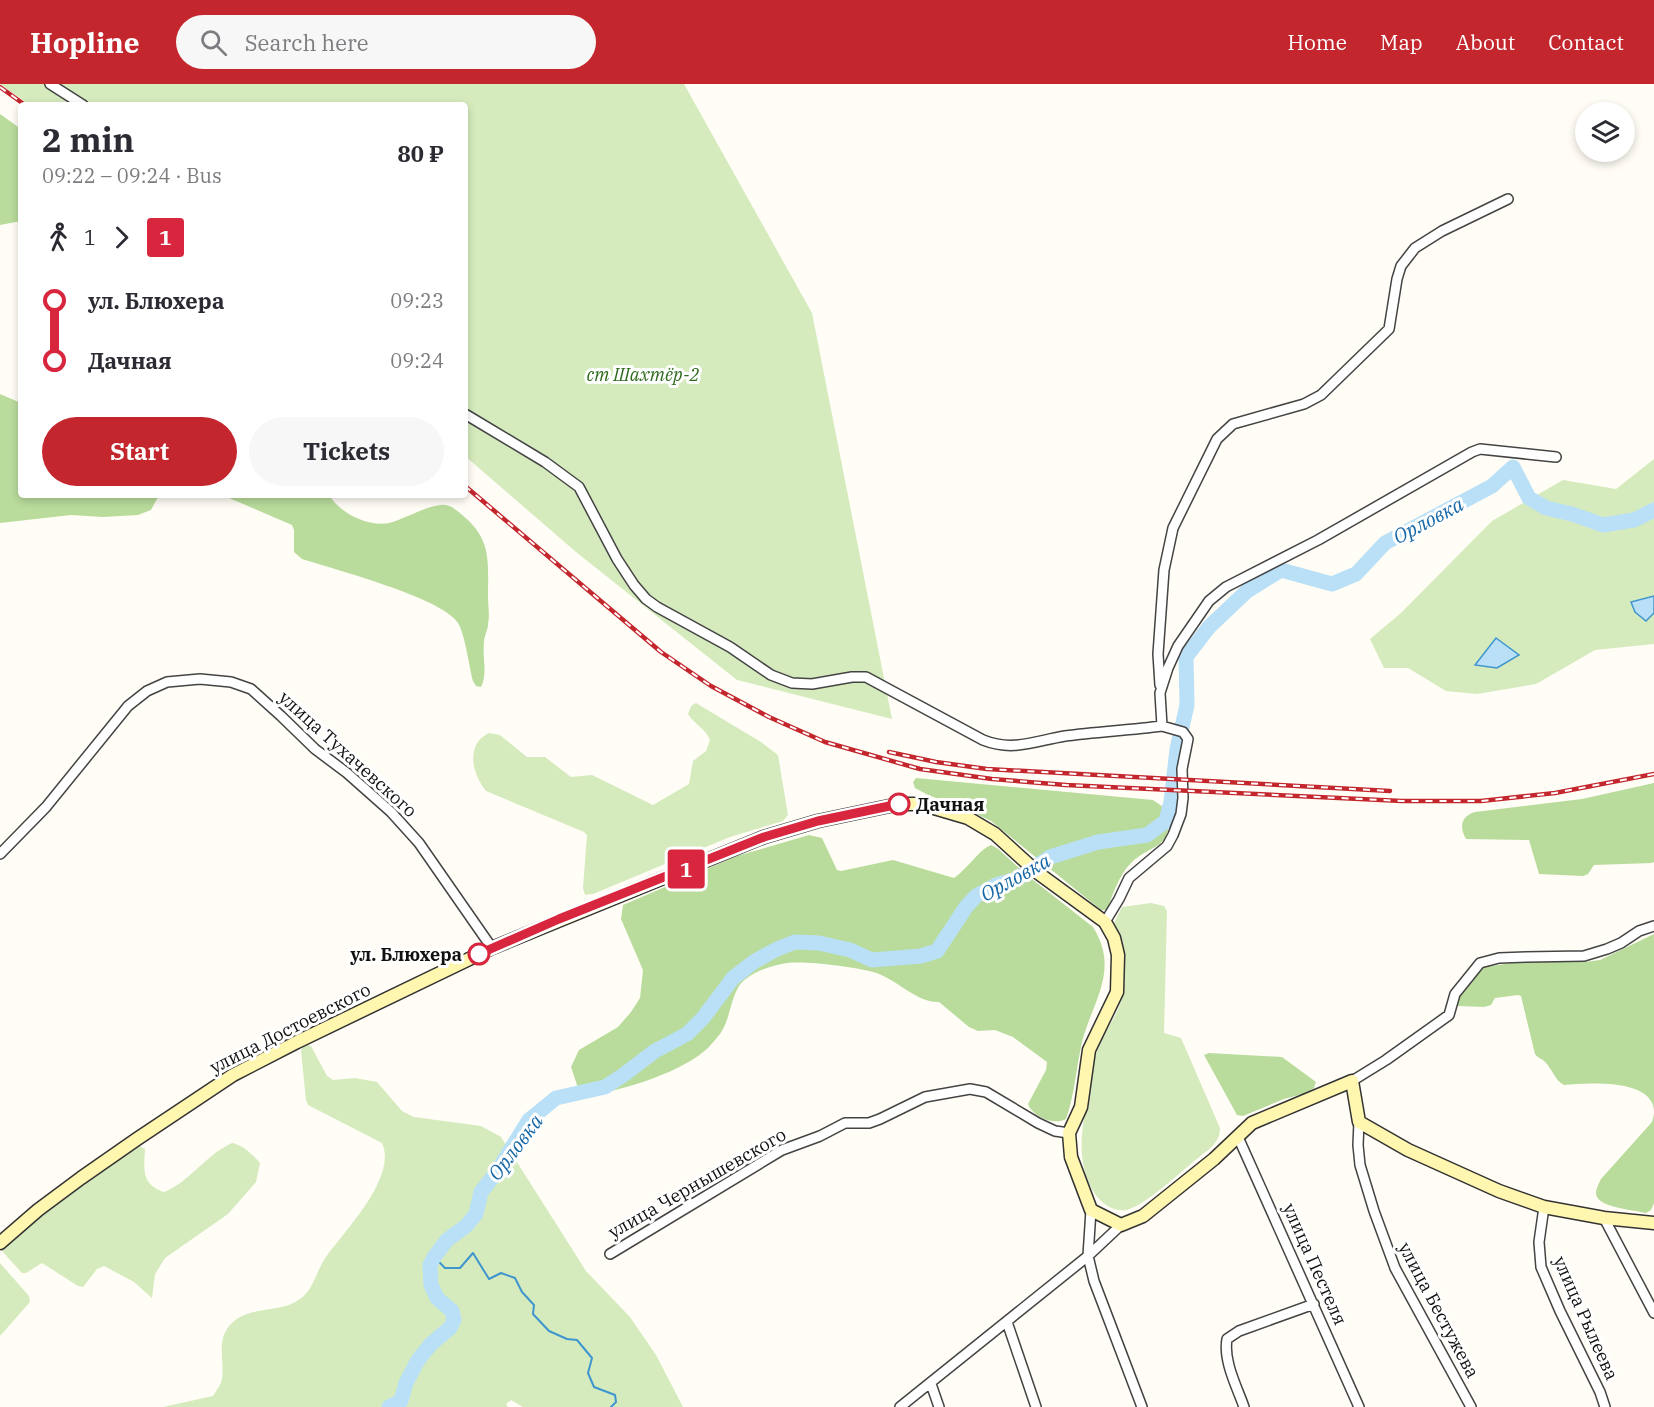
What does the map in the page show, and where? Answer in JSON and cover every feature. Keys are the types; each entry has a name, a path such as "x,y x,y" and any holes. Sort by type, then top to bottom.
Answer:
{"main road":[{"name":"улица Достоевского","path":"0,1243 81,1178 233,1075 492,948 764,837 818,821 899,804 914,804 968,818 995,834 1038,873 1105,922"},
{"path":"1105,922 1114,938 1118,955 1117,992 1089,1050 1081,1107 1069,1133 1071,1157 1091,1210 1121,1225 1143,1216 1214,1159 1252,1123 1353,1081 1359,1122 1408,1150 1499,1191 1544,1207 1604,1218 1654,1223"}],"street":[{"path":"50,84 78,102"},
{"path":"1162,726 1160,618 1164,570 1173,528 1217,439 1233,424 1304,404 1321,395 1389,329 1401,266 1415,248 1442,231 1508,199"},
{"path":"468,416 545,462 579,487 617,559 646,599 730,647 771,675 792,683 804,684 866,677 998,746 1013,747 1065,736 1162,726 1180,731 1188,739 1182,769 1183,798 1179,822 1167,846 1129,878 1105,922"},
{"path":"1160,693 1178,646 1209,601 1226,587 1318,540 1472,452 1480,449 1556,457"},
{"name":"улица Тухачевского","path":"0,854 46,807 128,706 147,691 167,682 200,679 231,682 251,689 315,749 347,773 391,812 419,843 492,948"},
{"path":"1353,1081 1449,1015 1455,994 1480,963 1499,958 1584,956 1621,943 1650,927"},
{"name":"улица Чернышевского","path":"610,1254 782,1150 820,1136 844,1123 869,1123 880,1119 926,1097 969,1089 986,1092 1038,1123 1055,1131 1069,1133"},
{"name":"улица Бестужева","path":"1359,1122 1360,1165 1395,1268 1471,1407"},
{"name":"улица Пестеля","path":"1238,1137 1359,1407"},
{"name":"улица Рылеева","path":"1544,1207 1539,1242 1541,1267 1605,1407"},
{"path":"1091,1210 1088,1256 1094,1281 1142,1407"},
{"path":"1604,1218 1654,1313"},
{"path":"900,1407 1088,1256 1121,1225"},
{"path":"1244,1407 1232,1374 1226,1345 1227,1339 1239,1331 1314,1304"},
{"path":"1007,1322 1036,1407"},
{"path":"931,1384 939,1407"}],"green space":[{"name":"ст Шахтёр-2","path":"0,84 684,84 812,313 892,719 737,680 576,552 468,459 468,102 26,102"},
{"path":"0,114 18,127 18,222 0,225"},
{"path":"0,394 18,402 18,498 157,498 151,510 138,515 103,517 71,515 0,523"},
{"path":"1654,459 1654,644 1595,650 1536,684 1477,694 1446,691 1408,668 1384,668 1370,639 1401,613 1492,521 1563,480 1616,489"},
{"path":"229,498 331,498 347,513 363,521 381,524 434,506 447,505 456,510 478,532 488,561 489,617 484,640 484,676 481,687 476,686 473,681 465,642 458,623 448,613 386,585 302,559 294,552 292,525"},
{"path":"696,703 761,742 778,755 788,815 783,821 730,837 593,894 585,895 583,888 587,835 486,791 474,768 476,744 489,733 500,735 527,757 545,757 571,777 592,775 653,805 689,784 693,761 706,751 710,740 688,714 691,706"},
{"path":"916,778 1153,800 1166,809 1168,832 1160,844 1131,863 1123,873 1107,910 1101,910 991,821 915,788 913,782"},
{"path":"1654,783 1654,862 1652,863 1594,865 1588,874 1583,876 1539,874 1529,840 1466,839 1462,830 1464,819 1475,812 1582,799"},
{"path":"809,835 822,838 837,870 893,860 954,878 991,845 1093,927 1101,943 1104,971 1102,985 1082,1042 1066,1119 1056,1121 1044,1119 1030,1108 1028,1104 1046,1070 1047,1062 1013,1037 995,1030 978,1031 969,1027 939,1002 922,999 890,979 873,972 843,966 806,963 774,966 761,970 743,981 736,991 720,1034 709,1047 684,1064 652,1079 602,1093 588,1096 578,1088 571,1067 579,1050 618,1027 640,998 643,970 621,919 623,905 737,856"},
{"path":"1151,903 1164,906 1167,911 1164,1033 1181,1038 1220,1132 1212,1146 1167,1184 1135,1207 1122,1210 1101,1201 1088,1181 1082,1154 1083,1126 1097,1052 1123,994 1124,958 1114,923 1122,907"},
{"path":"1654,934 1654,1110 1650,1100 1642,1092 1630,1088 1616,1085 1564,1085 1561,1083 1546,1063 1535,1054 1521,996 1495,998 1491,1005 1484,1007 1458,1006 1454,1002 1479,968 1518,962 1600,960"},
{"path":"303,1046 311,1046 327,1076 333,1080 355,1078 377,1082 402,1111 414,1117 481,1126 501,1137 586,1271 630,1317 656,1355 683,1407 523,1407 511,1400 506,1404 508,1407 163,1407 213,1396 222,1379 222,1343 227,1329 239,1317 256,1311 283,1307 300,1299 311,1286 324,1260 376,1188 385,1157 382,1143 308,1105 301,1051"},
{"path":"1209,1053 1282,1057 1316,1082 1314,1088 1307,1093 1284,1099 1243,1116 1237,1115 1204,1055"},
{"path":"1654,1114 1654,1203 1651,1210 1646,1213 1619,1208 1600,1201 1596,1195 1601,1179 1652,1122"},
{"path":"232,1143 244,1148 260,1163 256,1182 228,1214 165,1258 155,1274 152,1298 134,1282 104,1266 97,1269 83,1287 42,1263 22,1273 2,1251 5,1244 124,1152 138,1145 145,1149 145,1170 148,1180 151,1185 164,1192 182,1182 214,1154"},
{"path":"0,1263 29,1296 30,1302 0,1336"}],"water":[{"path":"1654,596 1654,613 1646,621 1635,612 1631,602"},
{"path":"1496,638 1519,655 1497,668 1475,665"}],"waterway":[{"name":"Орловка","path":"389,1407 401,1401 406,1383 418,1360 431,1344 450,1328 454,1320 452,1311 437,1298 431,1285 430,1265 447,1240 466,1226 476,1214 481,1192 496,1173 529,1120 556,1098 605,1087 655,1051 687,1034 703,1018 733,978 755,961 777,949 795,942 819,943 850,950 872,960 921,956 937,951 966,907 976,896 996,885 1017,879 1050,857 1098,842 1147,835 1166,821 1171,802 1177,749 1187,705 1186,657 1209,627 1247,591 1281,570 1332,584 1356,574 1385,543 1492,486 1513,467 1529,498 1546,508 1603,525 1634,520 1654,510"},
{"path":"434,1257 445,1268 460,1268 473,1253 489,1279 501,1273 515,1278 522,1292 534,1305 533,1314 549,1331 567,1339 577,1340 592,1358 588,1373 594,1387 615,1395 616,1402 611,1407"}],"railway":[{"path":"0,87 21,102"},
{"path":"468,489 661,652 711,686 769,717 825,742 920,769 992,779 1066,785 1402,801 1481,801 1555,793 1654,774"},
{"path":"889,752 936,762 987,769 1390,791"}],"bus line":[{"name":"1","path":"479,954 559,919 764,837 818,821 899,804"}],"place":[{"name":"Дачная","path":"899,804"},
{"name":"ул. Блюхера","path":"479,954"}]}
